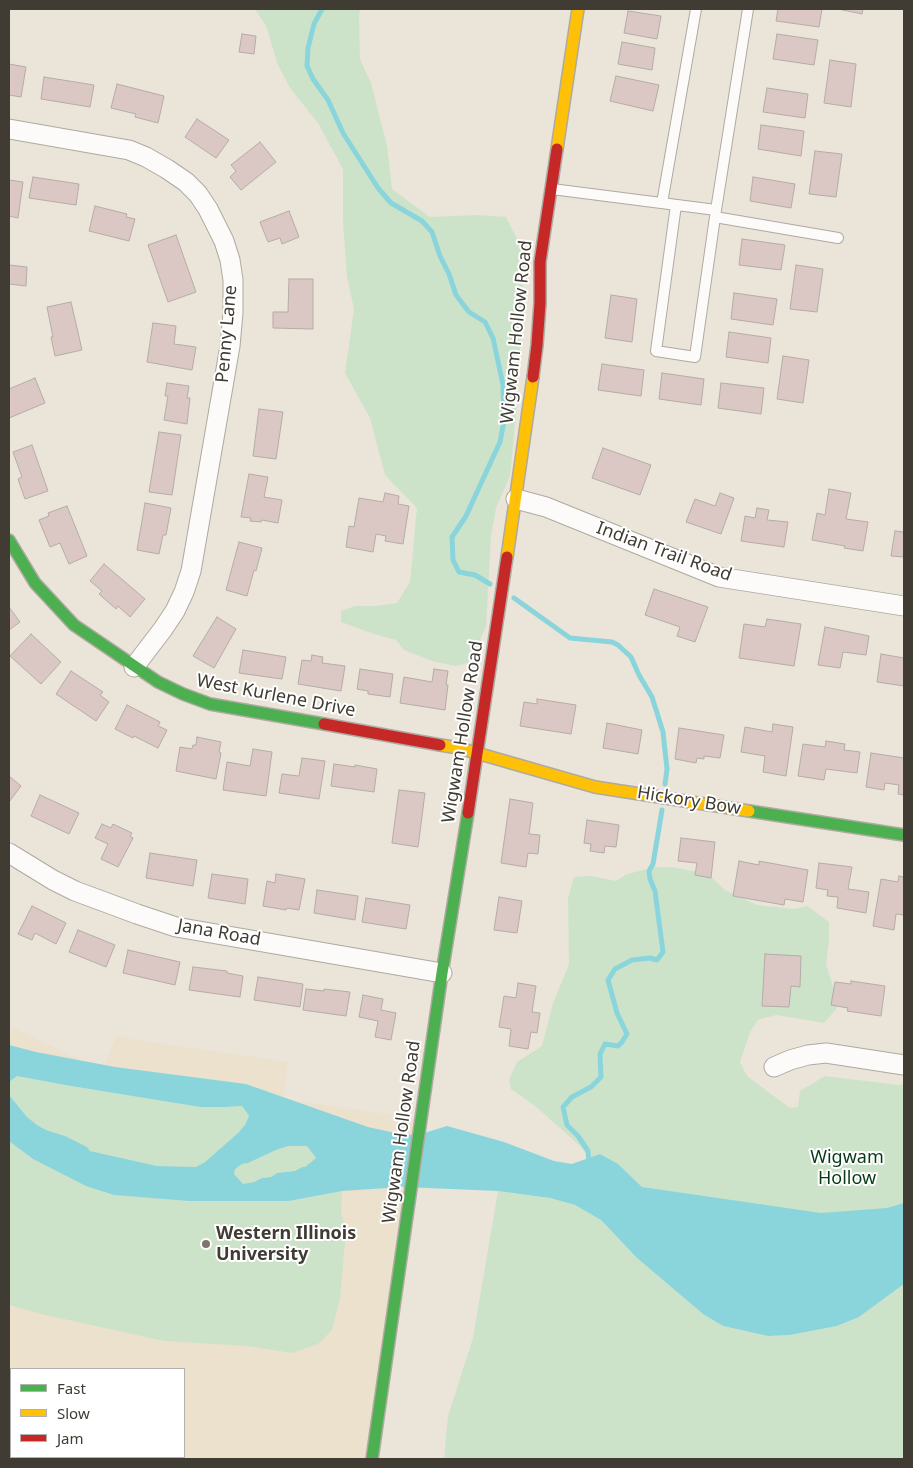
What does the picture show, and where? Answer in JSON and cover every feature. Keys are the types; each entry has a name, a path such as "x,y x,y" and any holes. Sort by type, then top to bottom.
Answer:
{"street":[{"name":"Wigwam Hollow Road","path":"372,1459 442,973 516,499 537,345 540,304 540,262 578,9"},
{"name":"Penny Lane","path":"9,129 129,150 167,169 186,182 198,194 224,241 230,260 233,280 230,346 191,571 175,611 134,667"},
{"name":"Indian Trail Road","path":"516,499 546,507 719,577 904,606"},
{"name":"West Kurlene Drive","path":"9,540 35,583 74,625 134,667 158,682 183,694 210,704 459,748 477,754"},
{"name":"Hickory Bow","path":"477,754 595,786 904,835"},
{"name":"Jana Road","path":"9,853 75,891 136,914 176,926 442,973"},
{"path":"774,1067 799,1057 826,1052 904,1065"}],"lane":[{"path":"662,203 696,9"},
{"path":"676,205 656,351 695,357 715,214 748,9"},
{"path":"552,189 676,205 838,238"}],"path":[{"path":"9,1387 10,1413"}],"shaded area":[{"name":"Western Illinois University","path":"9,1026 102,1070 117,1035 130,1039 288,1062 283,1099 421,1119 372,1459 67,1458 185,1458 185,1368 10,1368 9,1450"}],"green space":[{"path":"255,9 360,9 360,59 371,83 387,146 392,189 430,217 477,215 506,217 524,253 518,394 510,476 496,508 491,536 486,627 469,663 455,666 432,661 404,650 396,640 341,622 341,611 355,606 397,603 410,582 417,508 385,475 370,418 345,373 354,309 347,277 343,221 343,169 318,123 290,88 278,65 266,26"},
{"name":"Wigwam Hollow","path":"656,867 672,867 708,874 725,890 757,905 794,909 807,906 829,922 826,964 837,999 837,1008 824,1023 776,1015 758,1020 750,1032 740,1062 747,1076 790,1108 798,1107 800,1091 825,1076 898,1085 904,1084 904,1218 780,1238 666,1191 642,1187 617,1164 600,1154 590,1158 578,1144 534,1105 511,1089 509,1080 517,1062 542,1046 553,1003 569,964 568,898 574,877 591,876 616,881 627,874"},
{"path":"17,1076 200,1107 242,1106 249,1116 245,1125 238,1133 205,1162 196,1167 157,1166 90,1151 65,1136 37,1125 27,1117 9,1095 9,1082"},
{"path":"9,1141 33,1159 114,1195 188,1201 289,1201 342,1191 341,1212 346,1231 340,1298 332,1330 318,1344 292,1353 246,1346 164,1341 41,1314 9,1305"},
{"path":"288,1146 307,1146 316,1158 305,1167 295,1171 277,1173 271,1177 262,1178 254,1182 243,1184 234,1174 235,1169 242,1164"},
{"path":"498,1191 550,1198 575,1205 601,1220 637,1258 703,1314 723,1326 768,1336 790,1335 837,1326 859,1317 904,1284 904,1459 444,1459 448,1416 473,1338"}],"water":[{"path":"9,1045 115,1067 246,1084 368,1127 400,1134 418,1135 447,1126 504,1142 554,1161 572,1164 600,1154 618,1164 642,1187 821,1213 887,1208 904,1203 904,1284 859,1317 837,1326 790,1335 768,1336 723,1326 703,1314 637,1258 601,1220 575,1205 550,1198 498,1191 403,1187 342,1191 289,1201 188,1201 114,1195 86,1186 33,1159 9,1141 9,1095 27,1117 46,1130 65,1136 87,1147 90,1151 157,1166 196,1167 205,1162 238,1133 245,1125 249,1116 242,1106 200,1107 17,1076 9,1082","holes":["288,1146 307,1146 316,1158 305,1167 295,1171 277,1173 271,1177 243,1184 234,1174 235,1169 242,1164 276,1150"]}],"building":[{"path":"778,9 822,9 819,27 776,21"},
{"path":"838,9 863,9 862,14"},
{"path":"628,11 661,16 657,39 624,33"},
{"path":"242,34 256,36 254,54 239,52"},
{"path":"777,34 818,40 814,65 773,59"},
{"path":"622,42 655,48 652,70 618,64"},
{"path":"830,60 856,64 851,107 824,103"},
{"path":"9,64 26,67 21,97 9,95"},
{"path":"616,76 659,85 653,111 610,101"},
{"path":"44,77 94,85 90,107 41,99"},
{"path":"117,84 164,96 158,123 135,117 136,114 111,108"},
{"path":"767,88 808,94 805,118 763,112"},
{"path":"197,119 229,140 216,158 185,137"},
{"path":"761,125 804,131 801,156 758,149"},
{"path":"260,142 276,162 241,190 230,177 236,171 231,165"},
{"path":"815,151 842,154 836,197 809,194"},
{"path":"33,177 79,184 76,205 29,198"},
{"path":"753,177 795,184 791,208 750,201"},
{"path":"9,180 23,182 18,218 9,216"},
{"path":"95,206 127,214 126,217 135,219 129,241 89,231"},
{"path":"289,211 299,237 282,244 280,238 268,242 260,222"},
{"path":"176,235 196,292 168,302 148,245"},
{"path":"742,239 785,245 781,270 739,265"},
{"path":"9,265 27,267 26,286 9,284"},
{"path":"796,265 823,269 817,312 790,309"},
{"path":"289,279 313,279 313,329 273,328 273,312 288,312"},
{"path":"734,293 777,299 773,325 731,319"},
{"path":"611,295 637,299 632,342 605,338"},
{"path":"71,302 82,350 55,356 47,307"},
{"path":"153,323 176,326 174,344 196,347 192,370 147,362"},
{"path":"729,332 771,338 768,363 726,357"},
{"path":"783,356 809,360 803,403 777,399"},
{"path":"602,364 644,370 641,396 598,390"},
{"path":"662,373 704,379 701,405 659,399"},
{"path":"35,378 45,403 9,418 9,389"},
{"path":"167,383 189,386 187,398 190,398 187,424 164,420 168,396 165,396"},
{"path":"721,383 764,388 761,414 718,408"},
{"path":"259,409 283,412 276,459 253,456"},
{"path":"159,432 181,435 172,495 149,492"},
{"path":"32,445 48,491 25,499 18,479 22,477 13,452"},
{"path":"603,448 651,465 640,495 592,478"},
{"path":"249,474 268,477 264,497 282,500 278,523 262,520 261,522 250,521 251,518 241,517"},
{"path":"829,489 851,493 846,519 868,522 863,551 812,540 817,513 825,515"},
{"path":"385,493 399,496 398,504 409,506 403,544 385,541 386,536 376,534 373,552 346,547 349,526 354,527 359,498 383,502"},
{"path":"720,493 734,498 721,534 686,522 695,499 715,506"},
{"path":"145,503 171,508 166,535 163,535 159,554 137,550"},
{"path":"67,506 87,556 69,564 60,543 50,547 39,520 49,516 48,513"},
{"path":"757,508 769,510 767,520 788,522 784,547 741,541 745,516 755,518"},
{"path":"895,531 904,532 904,557 891,556"},
{"path":"239,542 262,548 247,596 226,590"},
{"path":"104,564 145,599 130,617 118,606 116,609 99,594 102,591 90,581"},
{"path":"654,589 708,607 695,642 677,636 680,627 645,615"},
{"path":"9,607 20,622 9,630"},
{"path":"217,617 236,629 214,668 193,656"},
{"path":"767,619 801,624 794,666 739,658 744,624 765,627"},
{"path":"825,627 869,636 866,655 843,652 840,668 818,665"},
{"path":"31,634 61,662 41,684 10,656"},
{"path":"243,650 286,657 282,679 239,673"},
{"path":"881,654 904,658 904,686 877,682"},
{"path":"312,655 323,657 322,663 345,666 341,691 298,684 302,660 311,661"},
{"path":"360,669 393,674 390,697 368,694 368,691 357,689"},
{"path":"434,669 448,671 445,710 400,703 404,677 432,682"},
{"path":"71,671 103,692 100,695 109,702 96,721 56,694"},
{"path":"537,699 576,705 571,734 520,726 524,702 537,704"},
{"path":"127,705 160,722 158,726 167,730 158,748 115,729"},
{"path":"607,723 642,730 638,754 603,748"},
{"path":"773,724 793,727 786,776 763,772 765,756 741,752 745,727 772,732"},
{"path":"679,728 724,735 720,758 704,756 704,759 697,758 696,763 675,759"},
{"path":"197,737 221,742 216,779 176,771 180,747 192,749 193,745 196,745"},
{"path":"826,741 845,744 844,750 860,752 857,773 826,769 824,780 798,776 803,744 825,747"},
{"path":"253,749 272,752 266,796 223,790 227,762 250,766"},
{"path":"871,753 904,758 904,795 898,794 899,785 885,783 884,790 866,787"},
{"path":"302,758 325,761 319,799 279,793 282,774 299,776"},
{"path":"334,764 377,769 374,792 331,786"},
{"path":"9,776 21,786 9,802"},
{"path":"399,790 425,793 418,847 392,843"},
{"path":"40,795 79,813 69,834 31,816"},
{"path":"510,799 533,803 529,834 540,835 538,854 528,853 526,867 501,863"},
{"path":"587,820 619,825 616,847 605,846 604,853 590,851 591,844 584,843"},
{"path":"102,824 111,828 113,824 132,833 130,836 133,838 118,867 101,859 108,844 95,838"},
{"path":"681,838 715,842 711,878 695,875 697,863 678,861"},
{"path":"150,853 197,860 193,886 146,878"},
{"path":"739,861 759,865 759,861 808,870 803,902 785,899 784,905 733,896"},
{"path":"819,863 852,867 848,889 869,892 866,913 837,908 838,897 827,896 828,890 816,888"},
{"path":"212,874 248,879 245,904 208,898"},
{"path":"276,874 305,879 299,910 263,906 267,881 275,883"},
{"path":"899,876 904,877 904,915 896,914 894,930 873,926 881,879 898,882"},
{"path":"317,890 358,896 355,920 314,913"},
{"path":"499,897 522,901 517,933 494,930"},
{"path":"366,898 410,905 406,929 362,922"},
{"path":"32,906 66,923 56,944 35,933 32,940 18,934"},
{"path":"78,930 115,945 106,967 69,952"},
{"path":"128,950 180,962 175,985 123,973"},
{"path":"765,954 801,956 800,987 791,986 789,1007 762,1006"},
{"path":"193,967 227,971 227,973 243,976 240,997 189,990"},
{"path":"258,977 303,984 300,1007 254,1000"},
{"path":"851,981 885,986 881,1016 847,1011 848,1008 831,1005 835,982 851,984"},
{"path":"518,983 536,986 532,1012 540,1013 537,1033 531,1032 528,1049 509,1046 511,1029 499,1027 504,996 516,998"},
{"path":"306,989 350,992 346,1016 303,1010"},
{"path":"363,995 383,999 381,1010 396,1013 391,1040 375,1037 378,1021 359,1017"}],"waterway":[{"path":"322,9 314,24 308,48 307,66 313,79 328,100 343,133 378,188 391,203 422,221 432,232 456,295 469,312 485,322 493,338 503,385 504,421 500,442 466,516 452,537 453,560 459,572 475,575 490,584"},
{"path":"514,598 570,638 612,642 631,657 652,697 663,732 667,769 665,784"},
{"path":"589,1163 588,1151 578,1136 567,1125 563,1107 572,1097 591,1087 601,1077 600,1054 605,1044 618,1046 627,1034 617,1013 608,980 615,969 632,960 650,958 657,960 663,952 655,891 649,871 653,864 662,810"}],"traffic: fast":[{"path":"9,540 35,583 74,625 158,682 210,704 324,724"},
{"path":"749,811 904,835"},
{"path":"372,1459 442,973 468,813"}],"traffic: slow":[{"path":"557,149 578,9"},
{"path":"507,557 533,377"},
{"path":"440,745 459,748 595,787 749,811"}],"traffic: jam":[{"path":"533,377 540,303 540,262 557,149"},
{"path":"468,813 507,557"},
{"path":"324,724 440,745"}],"place":[{"name":"Western Illinois University","path":"206,1244"}]}
